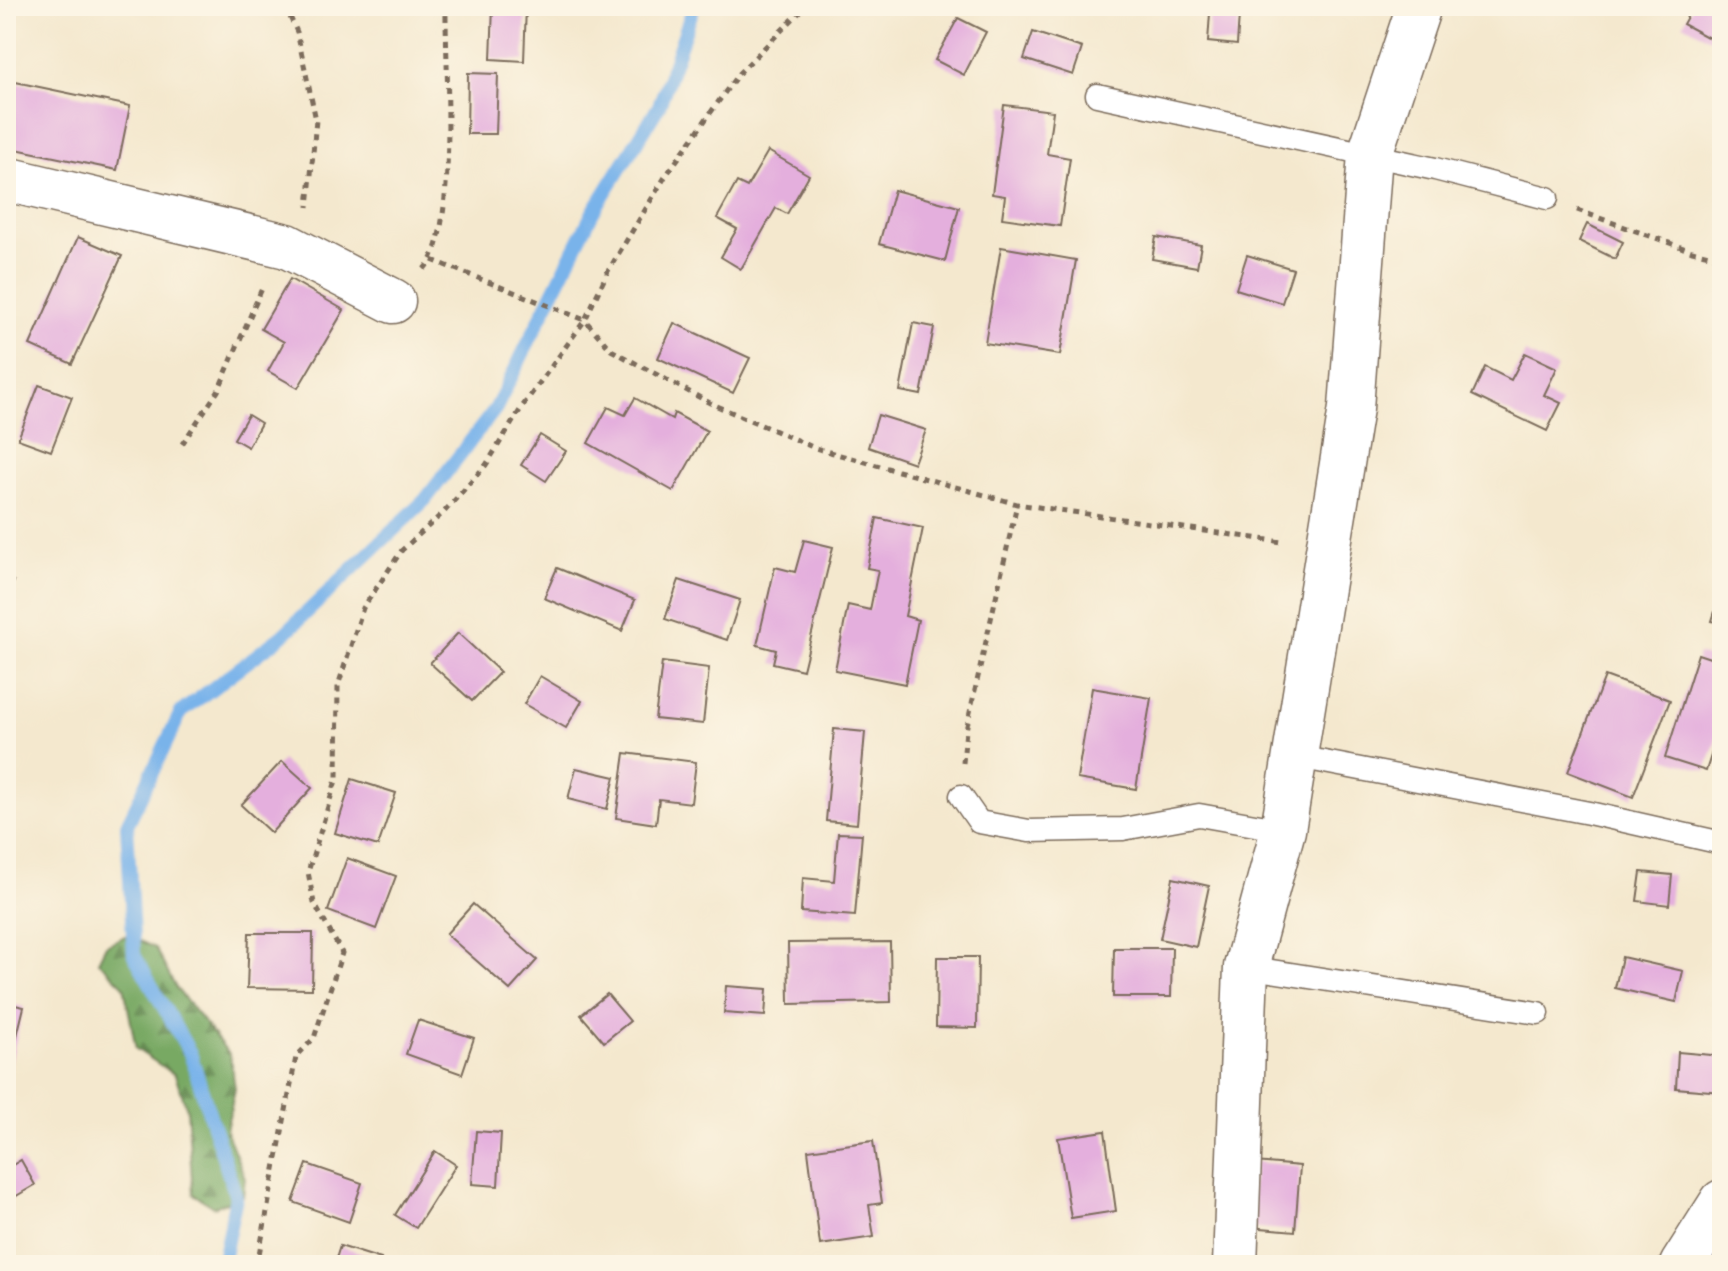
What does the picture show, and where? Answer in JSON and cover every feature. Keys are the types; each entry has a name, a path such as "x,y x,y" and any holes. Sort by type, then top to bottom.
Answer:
{"street":[{"path":"1238,1263 1246,967 1283,830 1351,408 1370,154 1419,6"},
{"path":"6,179 282,245 393,301"},
{"path":"1682,1265 1722,1202"}],"lane":[{"path":"1097,95 1370,154 1547,198"},
{"path":"1293,756 1589,813 1722,843"},
{"path":"961,796 979,822 1029,831 1123,829 1199,815 1283,830"},
{"path":"1246,967 1538,1013"}],"path":[{"path":"182,444 218,391 282,245 310,202 316,120 297,32 285,6"},
{"path":"393,301 432,260 446,207 446,6"},
{"path":"257,1265 296,1057 314,1038 342,953 314,903 308,872 337,777 338,686 363,608 402,550 444,512 486,465 522,407 585,320 649,204 738,74 806,6"},
{"path":"1547,198 1615,225 1722,258"},
{"path":"432,260 585,320 611,350 710,403 802,443 1017,504 1329,549"},
{"path":"961,796 966,730 1017,504"}],"green space":[{"path":"127,935 155,948 176,988 230,1055 235,1089 226,1130 245,1178 243,1196 214,1207 193,1194 187,1109 175,1075 136,1049 124,986 98,961 106,945"}],"building":[{"path":"493,6 526,6 524,61 491,59"},
{"path":"1693,6 1722,6 1722,45 1683,24"},
{"path":"1210,13 1239,15 1237,45 1208,42"},
{"path":"958,18 986,32 964,75 935,60"},
{"path":"1033,32 1082,48 1073,75 1024,59"},
{"path":"468,73 498,74 496,134 467,134"},
{"path":"6,80 130,106 117,170 6,147"},
{"path":"1004,105 1053,111 1047,154 1070,158 1060,226 1002,218 1005,196 992,194"},
{"path":"768,151 809,175 787,214 776,208 741,269 721,257 737,229 717,218 737,182 747,187"},
{"path":"894,190 959,207 945,261 879,244"},
{"path":"1587,224 1623,242 1615,259 1579,241"},
{"path":"78,237 122,256 72,364 30,345"},
{"path":"1156,237 1201,245 1197,267 1152,259"},
{"path":"1001,247 1076,260 1060,355 985,343"},
{"path":"1247,255 1293,269 1282,303 1236,289"},
{"path":"290,279 344,310 298,388 268,371 284,342 261,329"},
{"path":"674,323 750,358 733,393 658,358"},
{"path":"913,323 934,327 921,395 900,391"},
{"path":"1525,353 1557,368 1544,395 1561,403 1547,431 1472,395 1485,367 1511,380"},
{"path":"39,385 72,397 51,451 18,439"},
{"path":"635,398 672,419 674,413 707,431 673,491 588,443 608,407 625,415"},
{"path":"248,415 261,423 248,447 234,439"},
{"path":"878,415 926,430 914,463 868,447"},
{"path":"540,435 566,451 546,481 521,465"},
{"path":"877,518 923,528 905,616 918,620 905,684 835,670 848,605 870,610 878,570 867,568"},
{"path":"804,540 833,547 803,670 773,663 776,650 757,645 775,567 795,572"},
{"path":"557,568 635,600 622,631 544,598"},
{"path":"6,578 14,581 6,603"},
{"path":"679,580 740,600 727,640 665,619"},
{"path":"1722,593 1722,624 1712,621"},
{"path":"458,633 500,672 472,701 430,663"},
{"path":"1698,654 1722,662 1722,721 1706,771 1665,758"},
{"path":"662,662 709,668 703,724 655,719"},
{"path":"540,676 582,701 566,728 524,704"},
{"path":"1605,676 1670,700 1633,797 1568,772"},
{"path":"1092,688 1151,698 1136,789 1077,779"},
{"path":"834,729 865,732 857,824 826,821"},
{"path":"625,753 696,762 691,803 659,799 656,824 616,818"},
{"path":"282,761 312,788 271,833 241,805"},
{"path":"576,768 615,777 607,809 568,799"},
{"path":"352,779 396,793 378,846 335,833"},
{"path":"838,833 862,834 855,916 801,912 803,878 834,881"},
{"path":"347,858 396,876 376,929 328,911"},
{"path":"1641,872 1672,875 1669,905 1637,901"},
{"path":"1173,878 1209,886 1196,947 1160,939"},
{"path":"473,904 537,960 510,990 446,934"},
{"path":"249,933 313,933 312,989 247,988"},
{"path":"890,942 891,1002 789,1004 788,943"},
{"path":"1114,948 1172,948 1171,997 1113,997"},
{"path":"937,957 978,957 977,1028 936,1027"},
{"path":"1622,957 1683,971 1676,1002 1615,988"},
{"path":"726,986 767,989 765,1016 724,1013"},
{"path":"607,994 630,1021 604,1042 581,1015"},
{"path":"6,1003 24,1007 7,1077 6,1077"},
{"path":"418,1020 474,1038 462,1074 406,1054"},
{"path":"1678,1052 1722,1056 1722,1092 1676,1088"},
{"path":"476,1131 501,1133 498,1186 472,1184"},
{"path":"1105,1131 1116,1211 1071,1218 1058,1138"},
{"path":"873,1141 882,1203 869,1205 874,1237 820,1245 808,1150"},
{"path":"435,1151 456,1165 416,1228 395,1215"},
{"path":"21,1160 35,1185 6,1202 6,1169"},
{"path":"1255,1162 1300,1166 1295,1231 1249,1227"},
{"path":"307,1164 362,1183 349,1222 293,1202"},
{"path":"340,1246 381,1259 379,1265 334,1265"}],"waterway":[{"path":"222,1265 236,1197 190,1053 134,955 127,825 181,712 282,636 425,500 496,408 593,212 659,106 694,6"}]}
